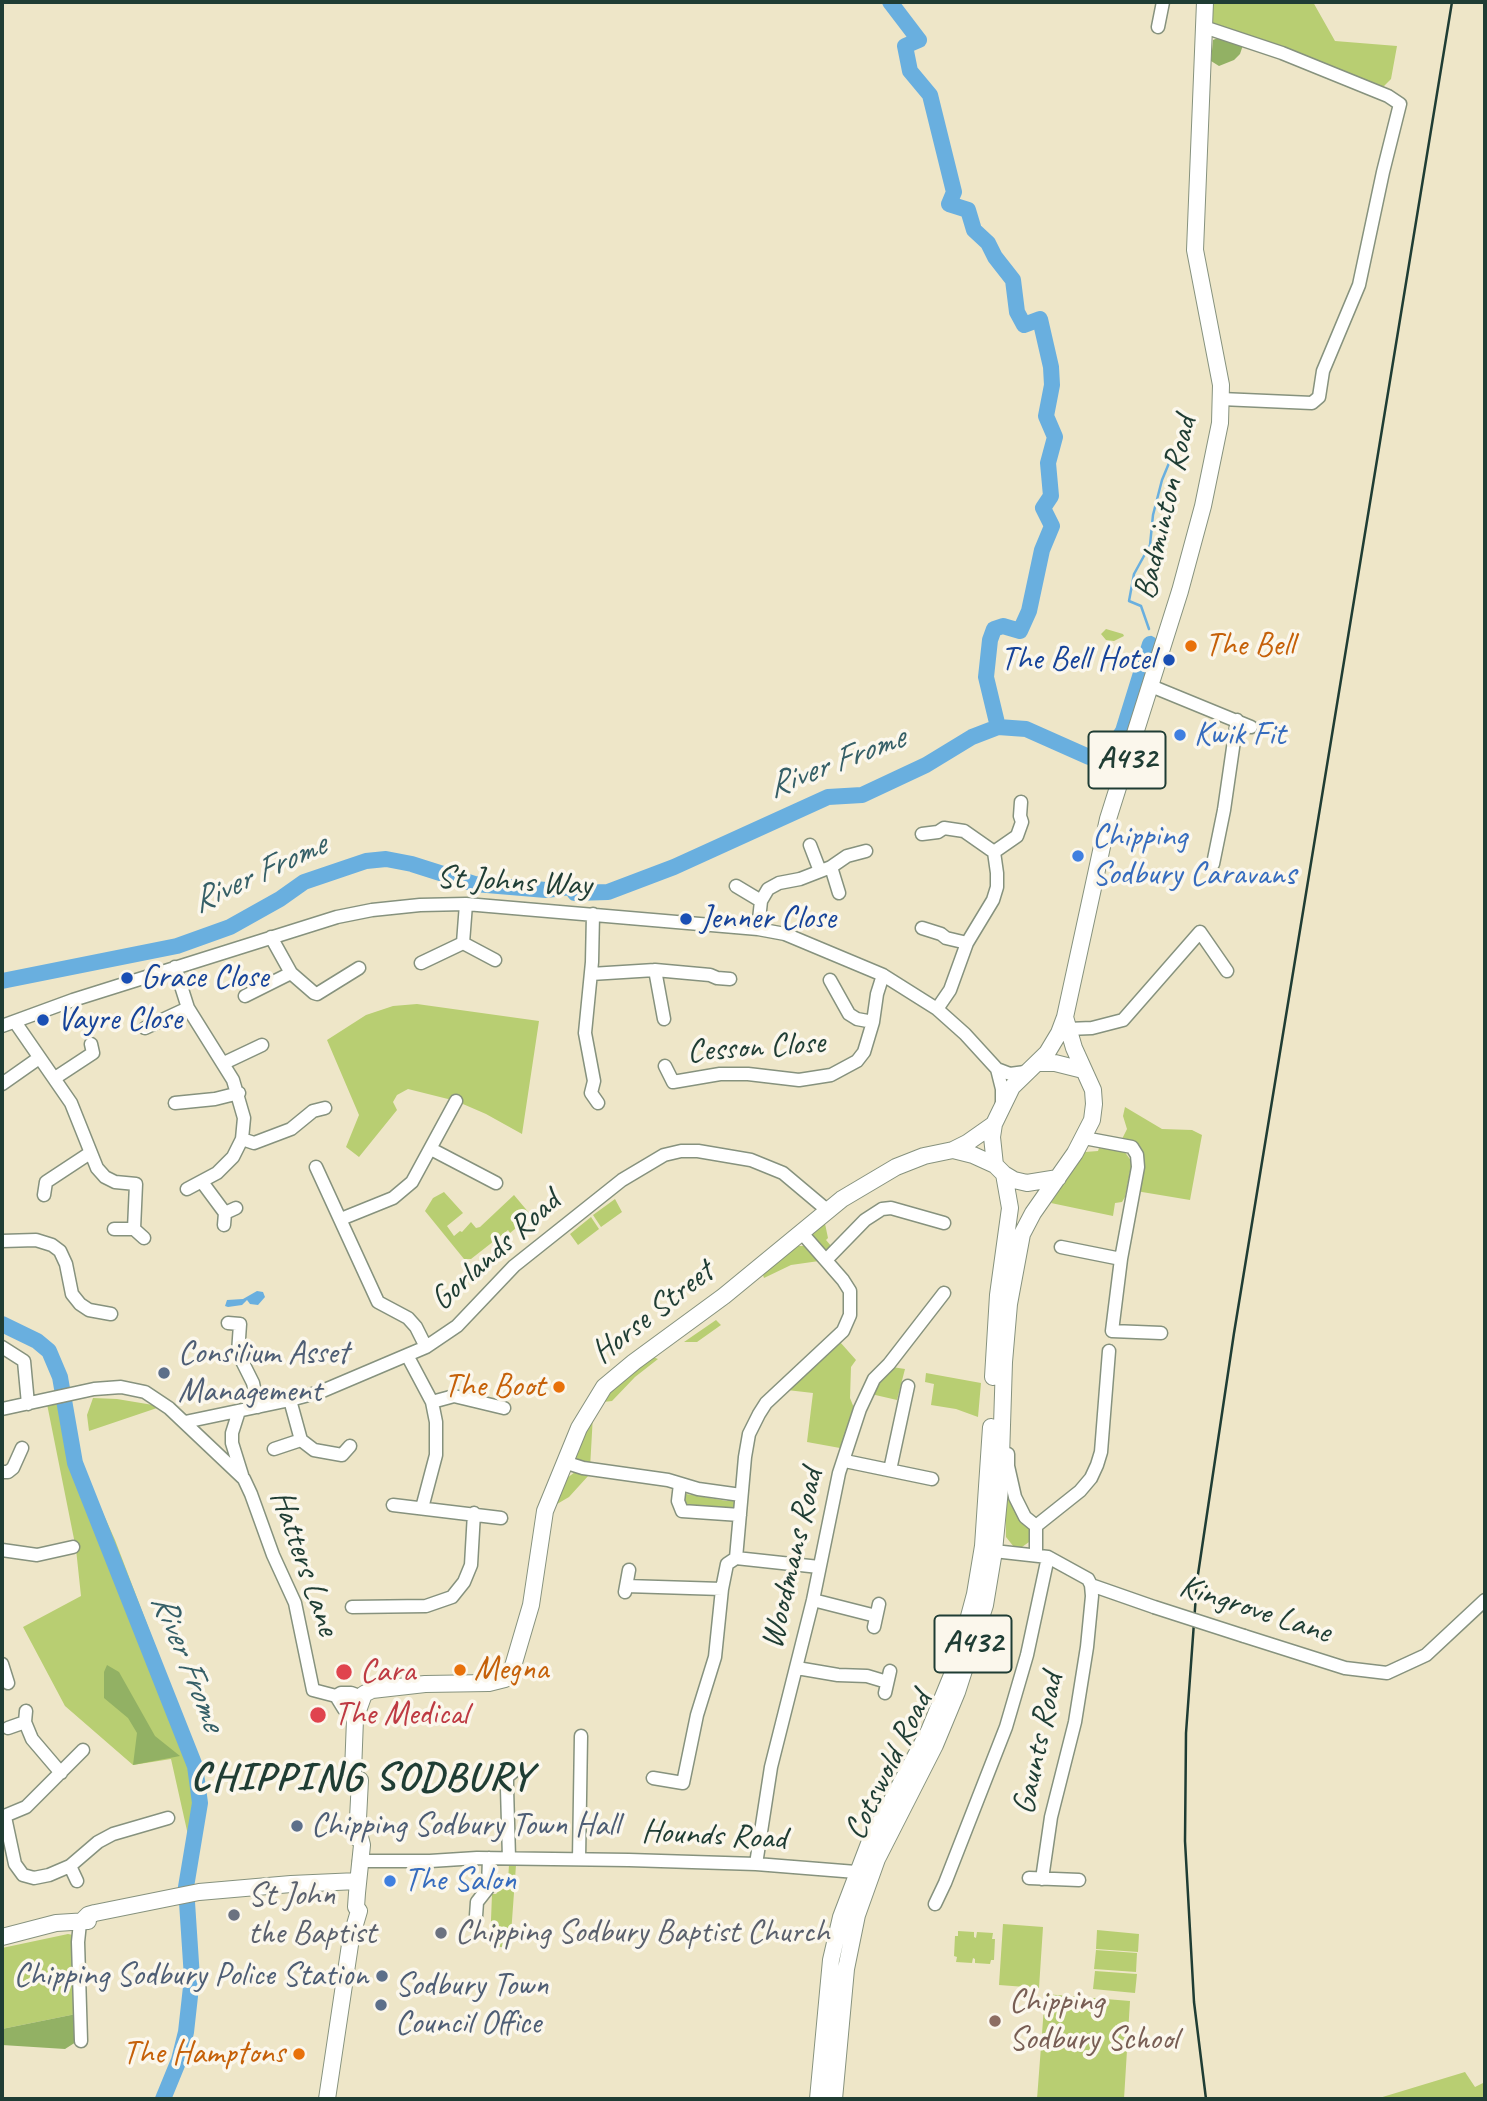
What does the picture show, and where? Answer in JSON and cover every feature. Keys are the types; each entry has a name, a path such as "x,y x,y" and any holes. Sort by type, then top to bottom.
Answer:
{"main road":[{"name":"Badminton Road","path":"1031,1068 1047,1053 1064,1026 1108,819 1151,686 1203,506 1220,423 1221,398 1215,348 1195,250 1205,2"},
{"name":"Badminton Road","path":"1064,1026 1083,1070"},
{"path":"1031,1068 1055,1063 1083,1070"},
{"name":"A432","path":"1000,1170 992,1150 994,1124 1012,1087 1031,1068"},
{"name":"A432","path":"1058,1178 1084,1138 1092,1120 1093,1090 1083,1070"},
{"name":"Horse Street","path":"362,1697 372,1690 425,1684 489,1683 509,1676 531,1605 545,1511 588,1410 611,1380 724,1296 827,1210 896,1167 915,1159 953,1150 976,1138 994,1124"},
{"path":"953,1150 973,1155 1014,1180 1027,1183 1058,1178"},
{"name":"Cotswold Road","path":"818,2099 831,1960 841,1917 870,1841 929,1731 948,1687 975,1594 987,1497 998,1294 1010,1208 1000,1170"},
{"name":"Cotswold Road","path":"834,2099 846,1969 858,1915 877,1859 935,1745 957,1692 985,1605 1000,1489 1004,1362 1014,1270 1023,1234 1033,1213 1058,1178"},
{"path":"327,2099 358,1881 359,1859 356,1849 361,1772 355,1757 355,1719 362,1697"},
{"path":"856,1872 865,1872 877,1859"},
{"path":"2,1937 56,1923 80,1923 93,1920 103,1913 190,1894 292,1884 358,1881"}],"street":[{"path":"1158,27 1163,2"},
{"path":"1204,27 1282,53 1388,96 1400,104 1382,172 1360,285 1323,372 1319,397 1312,403 1221,398"},
{"path":"1151,686 1251,727"},
{"path":"1213,864 1230,811 1237,720"},
{"path":"994,852 1017,836 1022,822 1021,802"},
{"path":"922,834 938,832 944,828 964,831 994,852"},
{"path":"810,845 839,893"},
{"path":"937,1009 950,990 967,943 993,900 997,887 994,852"},
{"path":"758,929 761,901 768,889 825,869 846,856 860,856"},
{"path":"736,886 761,901"},
{"path":"463,943 466,904"},
{"name":"St Johns Way","path":"2,1026 73,1000 337,917 420,905 466,904 758,929 785,934 883,975 937,1009 965,1034 997,1069"},
{"path":"593,914 585,1033 594,1081 591,1093 597,1103"},
{"path":"922,928 967,943"},
{"path":"1064,1026 1092,1028 1123,1020 1200,932 1227,971"},
{"path":"271,937 291,973 317,1000 359,968"},
{"path":"463,943 495,960"},
{"path":"421,963 463,943"},
{"path":"176,967 188,1008 224,1063 239,1093 244,1118 242,1139 225,1167 187,1189"},
{"path":"591,974 655,970 730,979"},
{"path":"655,970 664,1018"},
{"path":"245,996 291,973"},
{"name":"Cesson Close","path":"666,1066 673,1082 733,1074 816,1079 837,1072 857,1061 868,1041 883,975"},
{"name":"Cesson Close","path":"830,980 849,1014 857,1019 873,1022"},
{"path":"145,1028 188,1008"},
{"path":"15,1022 71,1103 97,1168 105,1177 115,1182 136,1184 139,1233 114,1229"},
{"path":"1074,1048 1092,1028"},
{"path":"224,1063 262,1045"},
{"path":"55,1079 96,1053"},
{"path":"2,1084 39,1058"},
{"path":"997,1069 1010,1074 1031,1068"},
{"path":"997,1069 1002,1089 1002,1105"},
{"path":"174,1103 239,1093"},
{"path":"341,1219 393,1198 412,1182 456,1101"},
{"path":"242,1139 254,1143 291,1129 313,1111 325,1108"},
{"path":"1084,1138 1132,1147 1137,1155 1138,1167 1121,1259 1112,1331 1160,1333"},
{"path":"431,1149 496,1183"},
{"name":"Gorlands Road","path":"185,1422 290,1400 349,1381 426,1347 457,1326 514,1266 622,1180 664,1155 698,1151 751,1160 783,1173 827,1210"},
{"path":"44,1195 46,1182 90,1153"},
{"path":"316,1167 378,1302 408,1318 416,1326 426,1347"},
{"path":"202,1182 228,1215"},
{"path":"827,1259 865,1220 882,1209 891,1208 937,1218"},
{"path":"736,1558 749,1434 766,1403 844,1331 848,1324 850,1291 827,1259 801,1232"},
{"path":"2,1243 36,1240 52,1245 60,1251 66,1264 72,1294 87,1315 111,1314"},
{"path":"1061,1247 1121,1259"},
{"path":"1086,1266 1088,1253"},
{"name":"Woodmans Road","path":"756,1864 771,1767 813,1600 839,1473 860,1409 874,1379 889,1364 944,1293"},
{"path":"240,1324 238,1353 253,1383 258,1407"},
{"path":"2,1347 24,1361 28,1404"},
{"path":"1036,1526 1080,1491 1091,1478 1101,1452 1109,1351"},
{"path":"407,1355 432,1402 438,1435 436,1455 422,1508"},
{"path":"1093,1368 1107,1368"},
{"name":"Hatters Lane","path":"2,1409 121,1387 145,1392 185,1422 244,1479 260,1512 273,1555 295,1603 314,1691"},
{"path":"890,1469 910,1395"},
{"path":"432,1402 454,1396 504,1408"},
{"path":"935,1904 1006,1727 1027,1655 1042,1555 1036,1526 1025,1517 1012,1487 1008,1466 1009,1399"},
{"path":"290,1400 300,1440 314,1450 346,1451 343,1468"},
{"path":"239,1411 232,1433 232,1443 244,1479"},
{"path":"274,1449 300,1440"},
{"path":"2,1472 13,1468 22,1448"},
{"path":"845,1461 932,1479"},
{"path":"564,1462 583,1468 651,1476 698,1489 741,1494"},
{"path":"680,1484 678,1501 682,1511 740,1515"},
{"path":"393,1505 501,1518"},
{"path":"352,1607 426,1606 452,1597 464,1582 471,1565 474,1513"},
{"path":"2,1550 27,1555 49,1546 73,1547"},
{"name":"Kingrove Lane","path":"994,1551 1042,1555 1079,1573 1088,1579 1091,1585 1154,1607 1345,1668 1387,1673 1426,1655 1485,1600"},
{"path":"653,1778 683,1783 697,1715 715,1657 727,1564 736,1558 819,1567"},
{"path":"629,1570 626,1589 722,1589"},
{"name":"Gaunts Road","path":"1079,1880 1036,1879 1074,1722 1087,1647 1091,1585"},
{"path":"813,1600 876,1616"},
{"path":"2,1664 8,1683"},
{"path":"797,1668 838,1675 867,1676 887,1682"},
{"name":"Horse Street","path":"314,1691 336,1696 351,1693 362,1697"},
{"path":"336,1696 344,1709 355,1719"},
{"path":"8,1728 26,1717 38,1749 61,1773"},
{"path":"579,1859 574,1750 581,1736"},
{"path":"81,1759 61,1773 26,1807 4,1817 15,1864 23,1875 34,1878 49,1875 70,1866 98,1842 131,1828 168,1818"},
{"path":"509,1858 508,1777 513,1772"},
{"path":"131,1828 135,1841"},
{"path":"476,1916 477,1902 488,1888 489,1858"},
{"name":"Hounds Road","path":"359,1859 579,1859 756,1864 856,1872"},
{"path":"70,1866 77,1881"},
{"path":"80,1923 81,2041"}],"green space":[{"path":"1211,2 1313,2 1335,41 1397,46 1391,79 1384,86 1374,86 1212,26"},
{"path":"1222,36 1243,45 1234,60 1219,66 1211,61 1213,40"},
{"path":"1106,629 1124,636 1114,641 1106,640 1101,634"},
{"path":"417,1004 539,1021 522,1134 456,1101 408,1089 397,1095 393,1102 397,1110 359,1157 346,1147 359,1115 327,1040 366,1015 393,1006"},
{"path":"1125,1107 1162,1129 1192,1130 1202,1135 1190,1200 1136,1191 1129,1141 1122,1139 1127,1129 1123,1116"},
{"path":"1099,1148 1124,1151 1132,1162 1125,1197 1122,1202 1115,1203 1113,1216 1051,1203 1078,1159 1085,1152 1098,1151"},
{"path":"444,1192 463,1213 447,1226 454,1236 471,1222 476,1228 480,1227 514,1195 535,1220 531,1222 527,1219 471,1259 464,1259 425,1211 433,1198"},
{"path":"615,1199 622,1212 601,1227 593,1215"},
{"path":"591,1217 599,1229 578,1245 570,1234"},
{"path":"824,1219 828,1238 826,1240 832,1247 826,1251 814,1242 812,1236"},
{"path":"793,1246 804,1246 819,1261 791,1265 764,1278 762,1272"},
{"path":"716,1320 721,1325 697,1342 684,1342"},
{"path":"840,1342 856,1360 851,1367 850,1398 854,1408 840,1448 807,1442 813,1393 787,1390"},
{"path":"653,1357 658,1359 635,1377 612,1401 603,1402 615,1384"},
{"path":"892,1367 905,1369 897,1400 871,1394"},
{"path":"926,1373 981,1383 978,1417 956,1409 931,1405 934,1384 925,1382"},
{"path":"93,1398 117,1399 157,1408 89,1431 87,1415"},
{"path":"68,1399 85,1473 115,1540 200,1763 204,1803 199,1836 188,1835 171,1759 133,1765 65,1706 23,1627 81,1596 76,1549 47,1404"},
{"path":"593,1415 590,1468 576,1461 574,1457"},
{"path":"575,1472 589,1475 569,1497 552,1507 563,1481"},
{"path":"1005,1476 1030,1530 1029,1542 1022,1547 1014,1547 1006,1537"},
{"path":"686,1494 727,1501 730,1498 737,1503 736,1508 689,1508 683,1503"},
{"path":"107,1665 119,1672 155,1736 180,1756 133,1765 137,1733 128,1718 104,1698 104,1672"},
{"path":"509,1865 516,1865 510,1948 490,1946 492,1894 496,1894 508,1880"},
{"path":"1003,1924 1043,1927 1039,1988 999,1985"},
{"path":"1097,1930 1139,1934 1138,1952 1096,1949"},
{"path":"958,1931 974,1932 976,1938 977,1932 993,1933 994,1960 991,1960 990,1964 975,1963 973,1958 972,1963 956,1962 955,1936 958,1936"},
{"path":"73,1935 76,2014 2,2029 2,1948"},
{"path":"1096,1950 1137,1953 1136,1972 1094,1969"},
{"path":"1095,1971 1137,1974 1135,1993 1093,1989"},
{"path":"1045,1994 1130,2001 1124,2099 1037,2099"},
{"path":"76,2014 76,2042 65,2049 2,2045 2,2029"},
{"path":"1465,2072 1475,2087 1485,2082 1485,2099 1376,2099"}],"water":[{"path":"257,1291 263,1292 265,1297 258,1305 250,1304 247,1300 242,1305 225,1306 227,1300 243,1299"}],"waterway":[{"name":"River Frome","path":"2,981 177,946 230,927 304,882 366,861 386,859 412,864 475,884 546,890 571,887 575,893 608,892 674,867 828,797 862,795 926,765 972,737 998,727 986,677 990,640 994,629 1003,626 1020,631 1029,611 1042,550 1052,526 1043,508 1051,496 1048,463 1055,437 1046,416 1052,385 1051,367 1040,319 1024,325 1017,312 1013,280 988,243 974,230 968,210 949,204 954,192 930,95 910,71 905,46 919,40 890,2"},
{"path":"1149,629 1141,606 1129,601 1134,574 1150,545 1153,515 1162,480 1174,451"},
{"path":"1150,644 1151,637"},
{"path":"998,727 1026,729 1089,757 1108,754 1123,731 1150,644"},
{"name":"River Frome","path":"2,1324 37,1341 49,1351 60,1377 75,1463 195,1766 200,1803 186,1887 192,1978 186,2032 179,2060 163,2099"}],"railway":[{"path":"1206,2099 1194,2002 1185,1841 1186,1733 1197,1581 1234,1333 1452,2"}],"place":[{"name":"The Bell","path":"1191,646"},
{"name":"The Bell Hotel","path":"1169,660"},
{"name":"Kwik Fit","path":"1180,735"},
{"name":"Chipping Sodbury Caravans","path":"1078,856"},
{"name":"Jenner Close","path":"686,919"},
{"name":"Grace Close","path":"127,978"},
{"name":"Vayre Close","path":"43,1020"},
{"name":"Consilium Asset Management","path":"164,1373"},
{"name":"The Boot","path":"559,1387"},
{"name":"Megna","path":"460,1670"},
{"name":"Cara","path":"344,1672"},
{"name":"The Medical","path":"318,1715"},
{"name":"Chipping Sodbury Town Hall","path":"297,1826"},
{"name":"The Salon","path":"390,1881"},
{"name":"St John the Baptist","path":"234,1915"},
{"name":"Chipping Sodbury Baptist Church","path":"441,1933"},
{"name":"Chipping Sodbury Police Station","path":"382,1976"},
{"name":"Sodbury Town Council Office","path":"381,2005"},
{"name":"Chipping Sodbury School","path":"995,2021"},
{"name":"The Hamptons","path":"299,2054"}],"district":[{"name":"CHIPPING SODBURY","path":"362,1779"}]}
